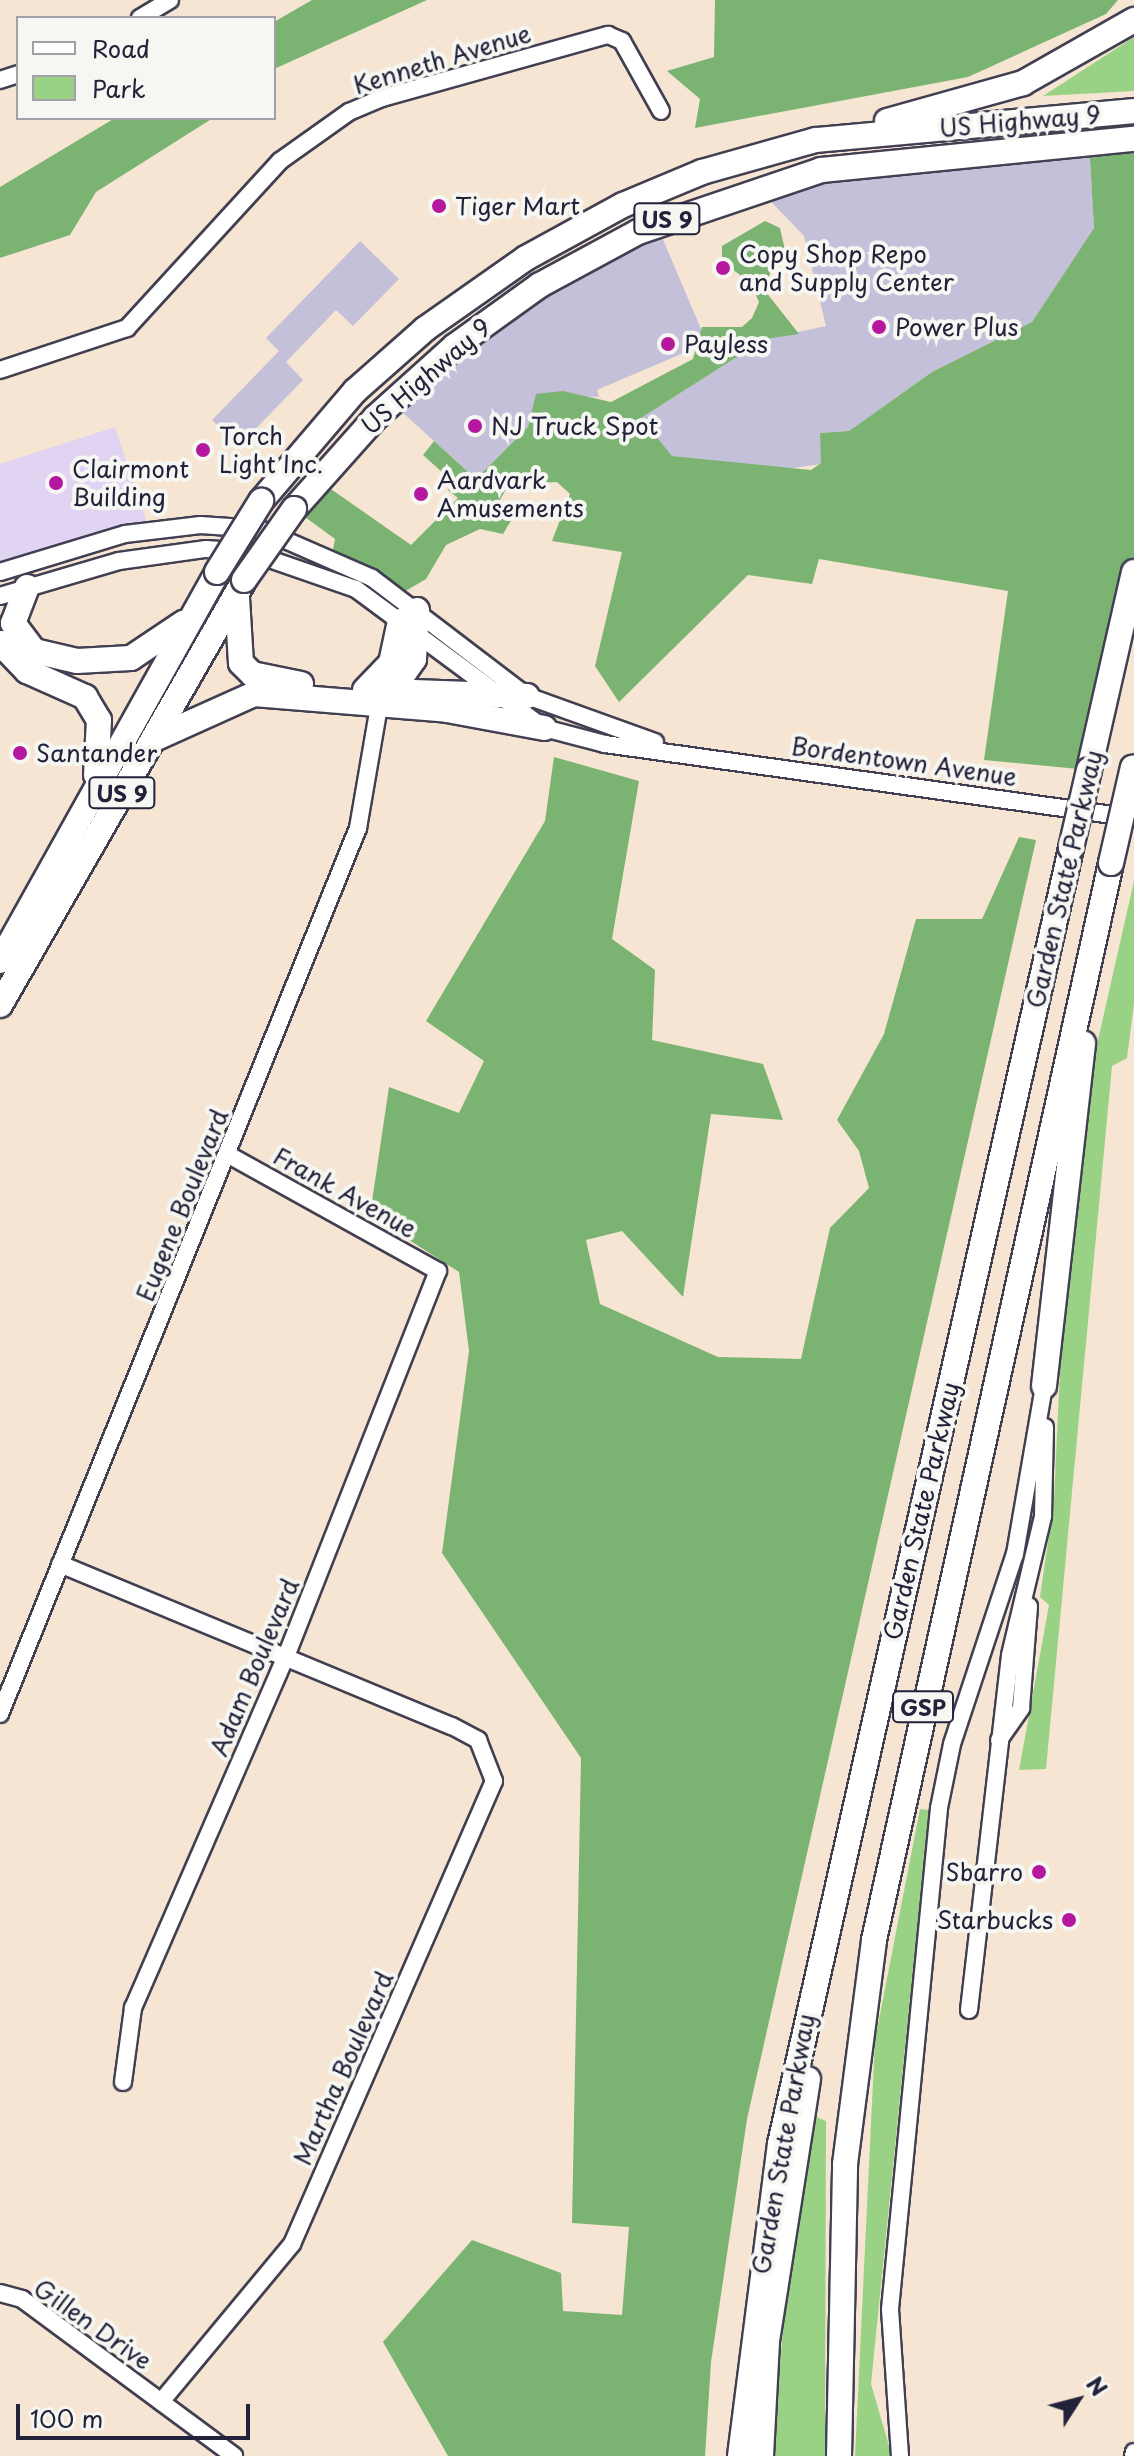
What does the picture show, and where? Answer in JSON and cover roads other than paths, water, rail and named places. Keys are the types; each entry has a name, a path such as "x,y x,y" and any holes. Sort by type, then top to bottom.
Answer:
{"highway":[{"path":"835,137 1023,83 1134,20"},
{"name":"US Highway 9","path":"0,961 93,790 261,501 371,376 526,258 702,172 835,137 1134,111"},
{"name":"US Highway 9","path":"0,1005 241,586 294,509 383,410 475,331 552,278 656,223 757,187 850,165 1134,139"},
{"name":"Garden State Parkway","path":"740,2456 769,2201 810,1997 1134,572"},
{"path":"241,586 235,648 252,674 544,728"},
{"path":"27,587 13,623 31,662"},
{"path":"0,662 131,658 197,611"},
{"path":"379,696 409,615"},
{"path":"379,696 420,635 409,615"},
{"path":"0,643 85,697 99,720 93,790"},
{"path":"152,740 254,694 527,696"},
{"name":"Garden State Parkway","path":"839,2456 842,2221 865,1996 1134,765"},
{"path":"1044,1386 1088,968"},
{"path":"761,2456 769,2326 808,2089 810,1997"}],"street":[{"path":"143,16 170,0"},
{"name":"Kenneth Avenue","path":"0,370 127,328 287,155 382,98 608,35 622,41 661,111"},
{"name":"Bordentown Avenue","path":"0,572 125,534 200,525 260,529 332,555 409,615 527,696 667,748"},
{"name":"Bordentown Avenue","path":"0,596 178,552 249,552 356,589 409,615"},
{"name":"Bordentown Avenue","path":"420,635 490,695 544,728 605,744 667,748 1134,818"},
{"name":"Eugene Boulevard","path":"0,1714 229,1155 358,828 379,696"},
{"name":"Frank Avenue","path":"229,1155 438,1271"},
{"name":"Adam Boulevard","path":"123,2082 133,2008 285,1659 438,1271"},
{"path":"969,2010 999,1740 1021,1708 1029,1584 1045,1495 1044,1386"},
{"path":"900,2456 890,2309 939,1808 952,1744 1015,1554 1044,1386"},
{"name":"Martha Boulevard","path":"60,1564 460,1731 490,1756 494,1781 292,2244 161,2402"},
{"name":"Gillen Drive","path":"0,2293 22,2299 234,2456"}],"place":[{"name":"Tiger Mart","path":"439,206"},
{"name":"Copy Shop Repo and Supply Center","path":"723,268"},
{"name":"Power Plus","path":"879,327"},
{"name":"Payless","path":"668,344"},
{"name":"NJ Truck Spot","path":"475,426"},
{"name":"Torch Light Inc.","path":"203,450"},
{"name":"Clairmont Building","path":"56,483"},
{"name":"Aardvark Amusements","path":"421,494"},
{"name":"Santander","path":"20,753"},
{"name":"Sbarro","path":"1039,1872"},
{"name":"Starbucks","path":"1069,1920"}]}
